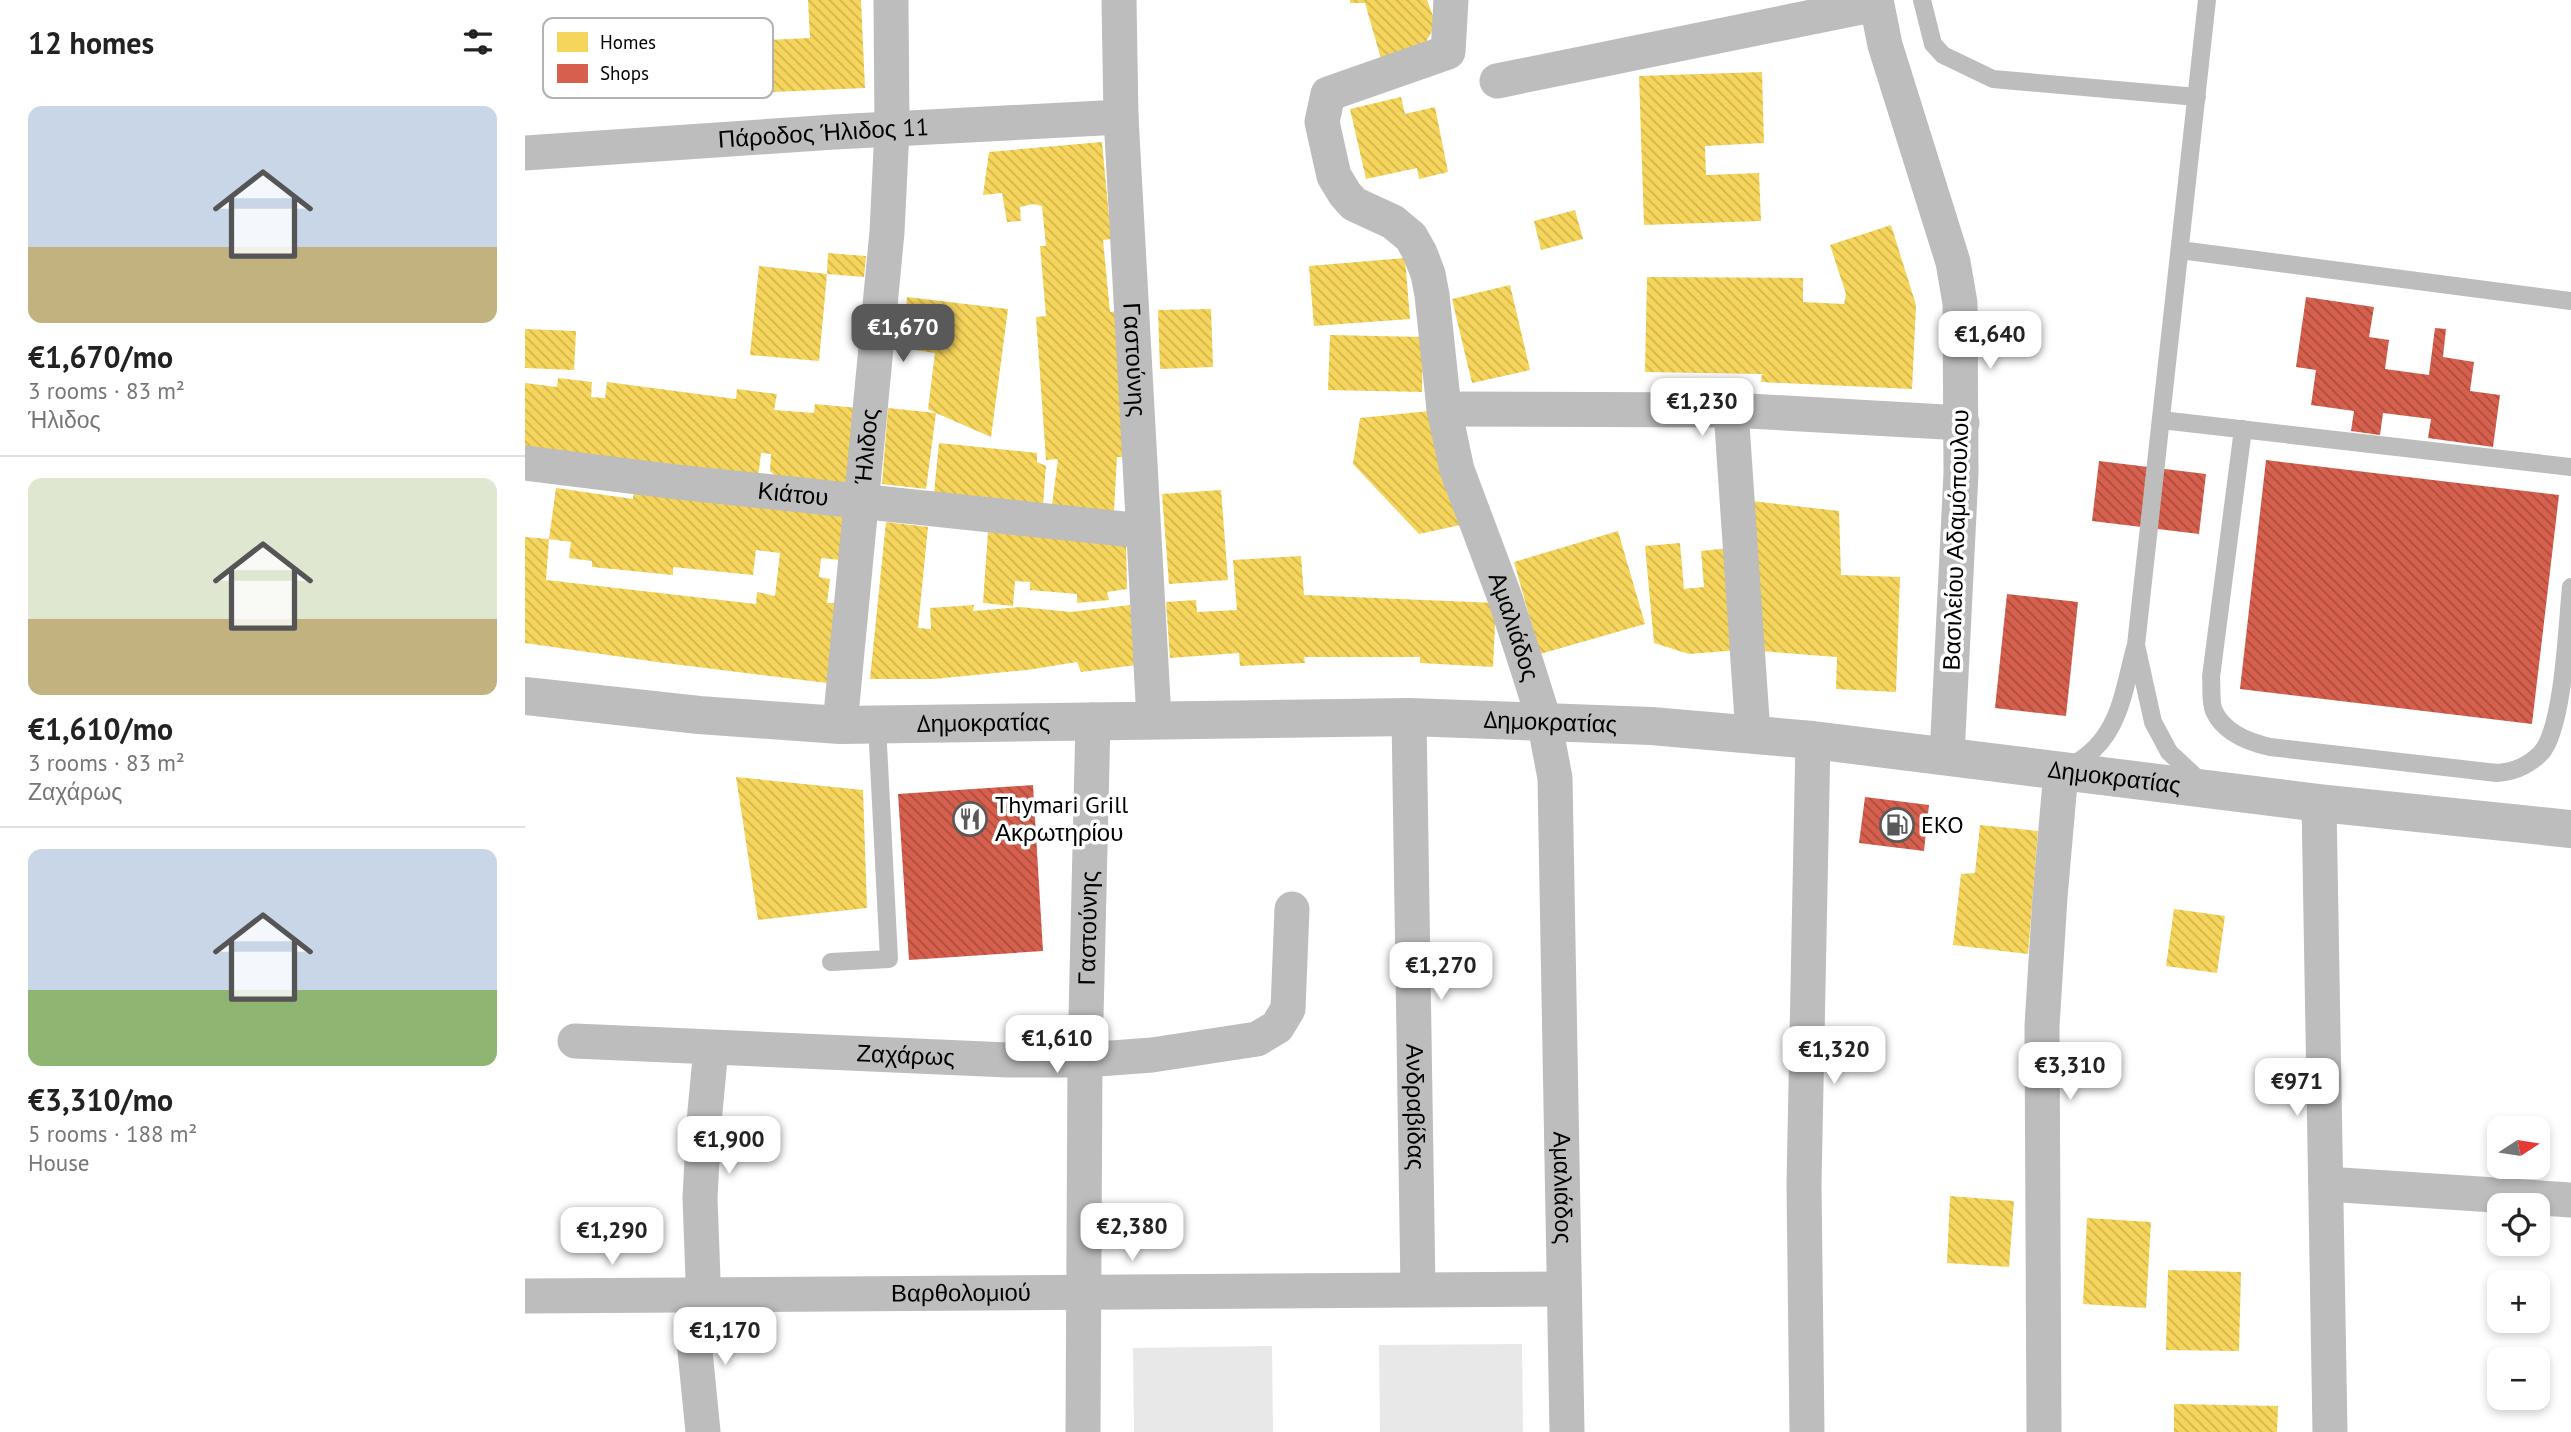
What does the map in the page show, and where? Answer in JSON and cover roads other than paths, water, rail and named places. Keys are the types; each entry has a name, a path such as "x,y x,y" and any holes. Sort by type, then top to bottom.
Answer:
{"main road":[{"name":"Δημοκρατίας","path":"525,696 699,715 839,725 1409,717 1544,720 1813,740 2208,790 2571,829"}],"street":[{"name":"Ήλιδος","path":"839,725 887,232 893,129 891,0"},
{"name":"Γαστούνης","path":"1119,0 1121,117 1154,719"},
{"name":"Αμαλιάδος","path":"1451,0 1448,52 1328,94 1322,122 1334,176 1345,194 1365,211 1393,222 1411,237 1420,253 1432,295 1444,409 1457,470 1505,598 1544,720 1555,778 1567,1432"},
{"path":"1497,81 1876,2"},
{"name":"Βασιλείου Αδαμόπουλου","path":"1876,2 1885,45 1958,283 1962,424 1947,757"},
{"name":"Πάροδος Ήλιδος 11","path":"525,153 1121,117"},
{"path":"1444,409 1731,410 1962,424"},
{"path":"1731,410 1753,734"},
{"name":"Κιάτου","path":"525,463 677,482 1143,531"},
{"name":"Ανδραβίδας","path":"1409,717 1418,1289"},
{"name":"Γαστούνης","path":"1083,1432 1085,1060 1093,720"},
{"path":"1807,1432 1804,1184 1813,740"},
{"path":"2044,1432 2042,1026 2061,771"},
{"path":"2319,803 2330,1432"},
{"name":"Ζαχάρως","path":"575,1041 1008,1060 1085,1060 1152,1055 1257,1039 1277,1027 1288,1009 1292,909"},
{"path":"703,1432 693,1331 704,1266 700,1198 711,1048"},
{"path":"2326,1184 2571,1200"},
{"name":"Βαρθολομιού","path":"525,1296 1564,1289"}],"lane":[{"path":"1922,0 1933,44 1943,55 1993,79 2196,97"},
{"path":"2061,771 2089,756 2105,738 2118,709 2136,645 2207,0"},
{"path":"2180,250 2571,301"},
{"path":"2161,420 2571,467"},
{"path":"2243,429 2211,677 2213,710 2228,730 2252,743 2484,771 2514,772 2542,752 2552,733 2558,706 2571,586"},
{"path":"2136,645 2153,722 2169,752 2208,790"},
{"path":"831,962 889,959 877,725"},
{"path":"2498,821 2539,819 2571,813"}],"place":[{"name":"Thymari Grill Ακρωτηρίου","path":"970,819"},
{"name":"EKO","path":"1897,825"}]}
